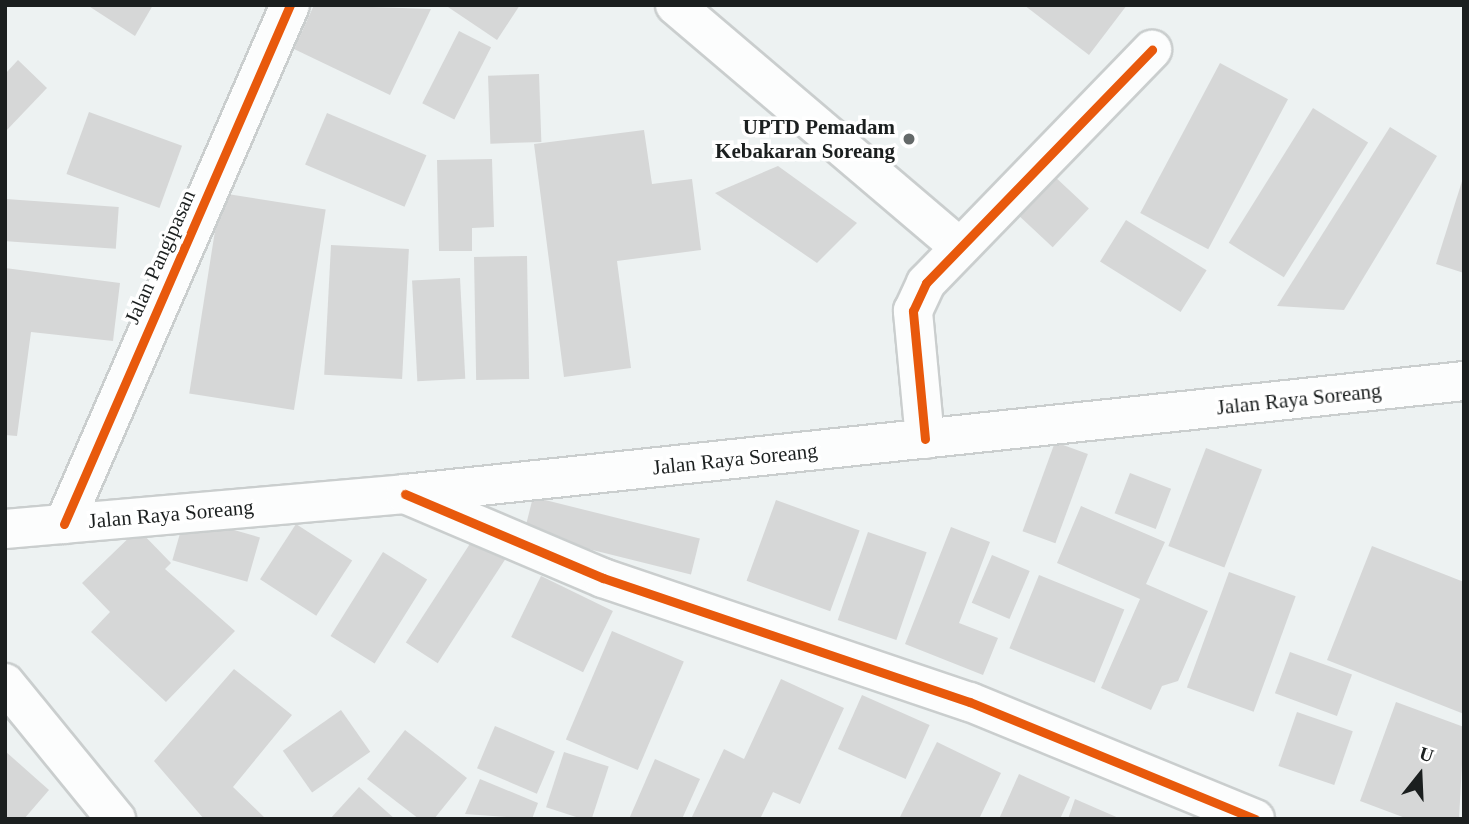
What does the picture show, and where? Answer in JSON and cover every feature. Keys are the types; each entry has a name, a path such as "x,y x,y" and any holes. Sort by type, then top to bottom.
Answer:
{"street":[{"name":"Jalan Pangipasan","path":"64,524 290,5"},
{"path":"675,5 957,245"},
{"path":"925,439 913,311 926,283 957,245 1152,50"},
{"name":"Jalan Raya Soreang","path":"5,529 405,494 1464,381"},
{"path":"405,494 523,548 970,702 1255,819"},
{"path":"5,683 116,819"}],"building":[{"path":"87,5 153,5 135,36"},
{"path":"314,5 431,9 390,95 294,49"},
{"path":"445,5 520,5 497,40"},
{"path":"1024,5 1127,5 1089,55"},
{"path":"459,31 491,47 454,120 422,103"},
{"path":"18,60 47,88 5,132 5,74"},
{"path":"1220,63 1288,99 1208,249 1140,213"},
{"path":"539,74 541,142 490,144 488,76"},
{"path":"1313,108 1368,142 1284,277 1229,243"},
{"path":"89,112 182,146 159,208 66,174"},
{"path":"327,113 426,155 405,207 305,165"},
{"path":"1390,127 1437,156 1344,310 1277,306"},
{"path":"644,130 652,184 692,179 701,250 617,261 631,368 564,377 534,144"},
{"path":"492,159 494,227 472,228 472,251 439,251 437,160"},
{"path":"778,166 857,223 817,263 715,193"},
{"path":"1053,175 1089,208 1053,247 1017,214"},
{"path":"1464,178 1464,273 1436,264"},
{"path":"221,193 326,210 294,410 189,394"},
{"path":"6,199 119,207 116,249 5,241"},
{"path":"1126,220 1207,270 1181,312 1100,262"},
{"path":"331,245 409,249 402,379 324,375"},
{"path":"527,256 529,379 476,380 474,257"},
{"path":"5,268 120,283 113,341 31,332 17,436 5,435"},
{"path":"460,278 465,379 417,381 412,281"},
{"path":"1055,442 1088,454 1055,543 1023,531"},
{"path":"1206,448 1262,470 1224,568 1168,546"},
{"path":"1130,473 1171,489 1156,529 1115,513"},
{"path":"533,497 700,539 691,575 524,533"},
{"path":"776,500 860,530 830,611 747,581"},
{"path":"1081,506 1165,542 1146,584 1208,611 1178,681 1162,686 1151,710 1101,688 1140,599 1057,563"},
{"path":"185,516 260,537 247,582 172,560"},
{"path":"296,524 352,560 316,616 260,579"},
{"path":"951,527 990,542 959,623 998,638 983,675 905,644"},
{"path":"138,529 171,563 165,569 235,631 166,702 91,632 110,612 82,583"},
{"path":"868,532 927,552 896,640 838,620"},
{"path":"475,536 507,557 438,663 406,643"},
{"path":"1372,546 1464,582 1464,714 1327,660"},
{"path":"383,552 427,580 375,664 331,636"},
{"path":"992,555 1030,571 1009,619 972,603"},
{"path":"1229,572 1296,596 1254,712 1187,688"},
{"path":"1039,575 1124,609 1095,683 1009,648"},
{"path":"541,576 613,611 583,672 511,637"},
{"path":"612,631 684,661 638,770 566,740"},
{"path":"1290,652 1352,675 1337,716 1275,693"},
{"path":"234,669 292,715 233,787 266,819 204,819 154,761"},
{"path":"781,679 844,708 800,804 773,792 760,819 691,819 724,749 744,759"},
{"path":"862,695 930,725 906,779 838,749"},
{"path":"1396,702 1464,727 1459,819 1408,819 1360,801"},
{"path":"341,710 370,752 312,793 283,751"},
{"path":"1297,712 1353,731 1334,785 1278,766"},
{"path":"495,726 555,751 537,794 477,768"},
{"path":"405,730 467,778 434,819 419,819 367,779"},
{"path":"937,742 1001,773 979,819 899,819"},
{"path":"5,751 49,790 24,819 5,819"},
{"path":"564,752 609,767 592,819 583,819 546,807"},
{"path":"655,759 700,779 682,819 629,819"},
{"path":"1019,774 1070,797 1060,819 999,819"},
{"path":"480,779 538,803 532,819 465,814"},
{"path":"359,787 395,819 330,819"},
{"path":"1075,799 1121,819 1068,819"}],"cycle path":[{"path":"64,524 290,5"},
{"path":"925,439 913,311 926,283 1152,50"},
{"path":"405,494 603,578 970,702 1255,819"}],"place":[{"name":"UPTD Pemadam Kebakaran Soreang","path":"909,139"}]}
